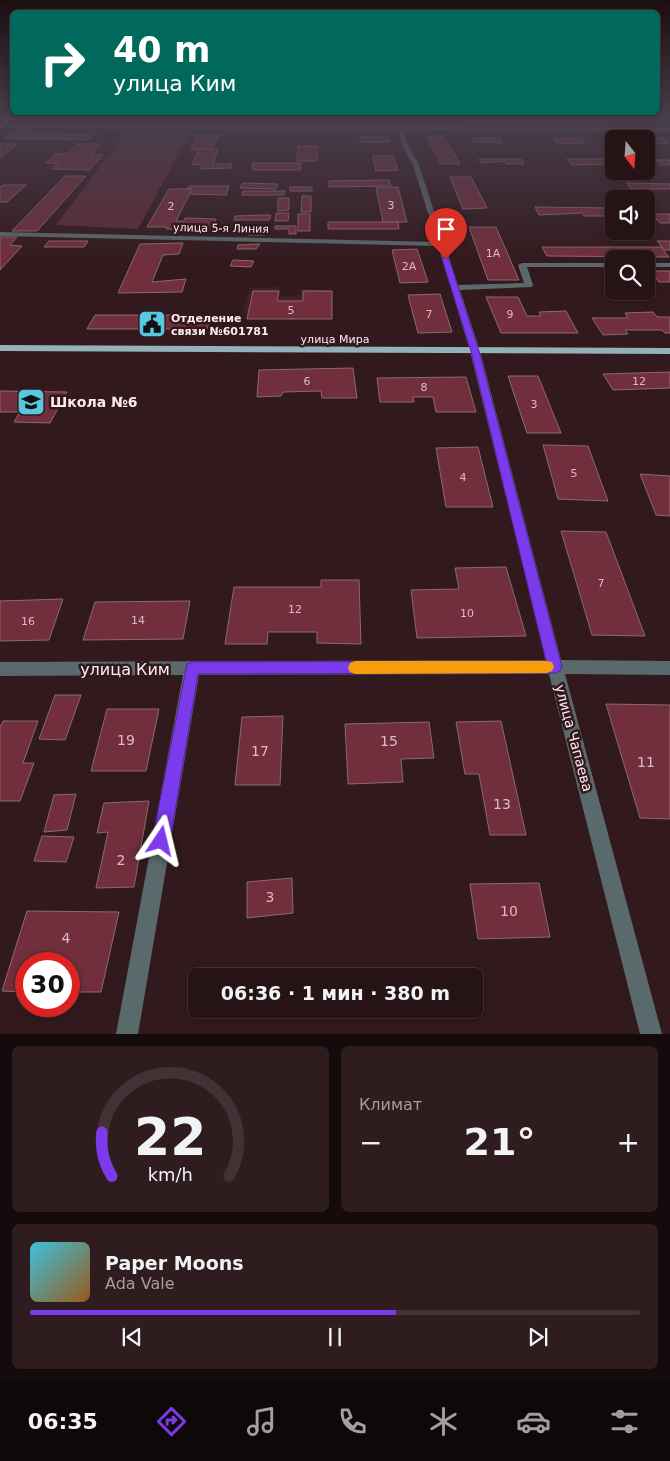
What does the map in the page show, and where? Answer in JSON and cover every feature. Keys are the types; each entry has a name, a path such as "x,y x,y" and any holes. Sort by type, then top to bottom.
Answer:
{"main road":[{"name":"улица Мира","path":"0,348 670,351"}],"street":[{"name":"улица Чапаева","path":"417,167 475,351 651,1034"},
{"name":"улица 5-я Линия","path":"0,234 441,244"},
{"path":"455,288 529,285 522,265 605,265"},
{"path":"655,265 670,265"},
{"path":"127,1034 192,668"},
{"name":"улица Ким","path":"0,669 670,668"}],"shaded area":[{"path":"100,167 171,167 138,229 56,225"},
{"path":"281,287 280,296 302,295 298,289 331,290 330,314 243,313 250,288"}],"building":[{"path":"54,167 92,167 89,170 52,169"},
{"path":"201,167 231,167 231,168 201,169"},
{"path":"252,167 300,167 300,170 252,170"},
{"path":"375,167 397,167 398,170 376,171"},
{"path":"65,176 86,176 37,231 12,231"},
{"path":"450,177 471,177 487,208 463,209"},
{"path":"389,180 391,186 329,187 329,181"},
{"path":"243,183 278,184 276,189 240,188"},
{"path":"627,183 670,184 670,189 631,189"},
{"path":"3,185 26,185 7,202 0,202 0,187"},
{"path":"189,186 229,186 226,195 189,194 192,189 187,189"},
{"path":"290,187 312,187 312,191 290,191"},
{"path":"398,187 407,222 383,222 376,188"},
{"path":"169,189 192,189 176,221 184,221 185,218 216,219 212,230 147,227"},
{"path":"243,191 285,191 284,195 242,195"},
{"path":"302,196 311,196 311,212 301,212"},
{"path":"278,198 289,198 289,210 278,211"},
{"path":"535,207 605,208 605,216 584,216 582,213 539,215"},
{"path":"276,213 289,213 288,221 275,221"},
{"path":"298,214 310,214 310,231 298,231"},
{"path":"655,214 670,214 670,223 660,223 655,218"},
{"path":"271,215 269,220 234,220 235,216"},
{"path":"328,222 398,222 399,229 328,229"},
{"path":"275,226 296,226 296,234 289,234 289,229 275,229"},
{"path":"469,227 496,227 519,280 488,280"},
{"path":"235,228 266,228 265,235 248,235 249,232 234,232"},
{"path":"0,237 17,237 10,245 22,246 0,270"},
{"path":"49,241 88,241 84,247 44,247"},
{"path":"657,241 670,241 670,250 665,250"},
{"path":"183,243 179,254 163,255 152,282 186,279 182,292 118,293 140,244"},
{"path":"260,244 256,249 237,249 238,245"},
{"path":"542,247 661,247 669,257 655,257 655,250 605,250 605,256 547,256"},
{"path":"417,249 428,282 400,283 392,250"},
{"path":"233,260 254,261 251,267 230,266"},
{"path":"655,271 670,271 670,282 659,282 655,277"},
{"path":"253,291 279,291 277,301 303,301 303,291 332,291 332,319 247,319"},
{"path":"440,294 452,332 418,333 408,295"},
{"path":"486,297 518,297 527,316 541,316 539,312 566,311 578,333 501,333"},
{"path":"653,312 657,317 670,317 670,333 665,333 662,330 625,330 628,334 603,335 592,318 628,318 625,313"},
{"path":"95,315 212,315 207,329 87,329"},
{"path":"353,368 357,398 322,398 321,391 283,392 281,396 257,397 259,370"},
{"path":"670,372 670,388 613,390 603,374"},
{"path":"508,376 538,376 561,433 527,433"},
{"path":"466,377 476,412 436,412 433,397 413,397 414,402 380,402 377,378"},
{"name":"Школа №6","path":"0,391 67,392 50,423 14,422 20,412 0,412"},
{"path":"543,445 588,446 608,501 558,499"},
{"path":"478,447 493,507 446,507 436,448"},
{"path":"640,474 670,476 670,516 656,515"},
{"path":"561,531 606,532 645,636 592,635"},
{"path":"506,567 526,636 417,638 411,590 459,589 455,568"},
{"path":"321,580 359,580 361,644 317,643 317,632 268,632 267,644 225,644 234,587 321,587"},
{"path":"63,599 49,640 0,641 0,601"},
{"path":"190,601 183,639 83,640 95,602"},
{"path":"55,695 81,695 65,740 39,739"},
{"path":"606,704 670,705 670,819 640,818"},
{"path":"107,709 159,709 146,771 91,771"},
{"path":"283,716 280,785 235,785 242,717"},
{"path":"3,721 38,721 23,763 34,763 20,801 0,801 0,727"},
{"path":"501,721 526,835 490,835 479,774 465,774 456,722"},
{"path":"429,722 434,758 401,759 403,782 348,784 345,724"},
{"path":"76,794 67,830 44,832 54,795"},
{"path":"149,801 134,887 96,888 108,832 97,833 104,803"},
{"path":"42,836 74,837 66,862 34,861"},
{"path":"292,878 293,913 247,918 247,882"},
{"path":"539,883 550,937 478,939 470,884"},
{"path":"27,911 119,912 101,992 80,992 80,952 15,952 15,992 2,991"}],"slow traffic":[{"path":"355,668 547,667"}],"place":[{"name":"Отделение связи №601781","path":"152,324"},
{"name":"Школа №6","path":"31,402"}],"route":[{"path":"161,841 192,668 555,667 475,351 446,259"}]}
